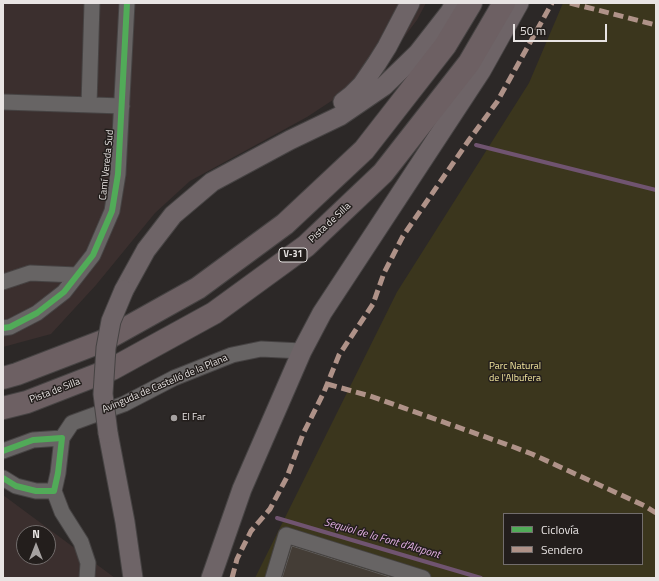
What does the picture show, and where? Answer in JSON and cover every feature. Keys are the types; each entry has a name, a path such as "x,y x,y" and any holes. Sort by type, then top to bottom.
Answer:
{"highway":[{"path":"3,378 103,341 198,288 285,224 364,150 445,46 471,3"},
{"name":"Pista de Silla","path":"3,408 27,402 112,369 214,313 306,246 383,172 469,63 504,3"}],"main road":[{"path":"290,140 326,116 362,85 387,47 410,3"},
{"path":"133,578 125,522 108,433 103,394 106,348 111,321 124,290 146,250 173,215 212,182 290,140 340,116 384,86 418,53 450,12 455,3"},
{"path":"211,578 242,490 302,351 322,313 481,71 519,3"}],"street":[{"path":"89,105 92,3"},
{"name":"Camí Vereda Sud","path":"3,328 37,313 64,292 93,255 112,211 118,174 127,3"},
{"path":"3,102 89,105 121,110"},
{"path":"3,111 121,110"},
{"path":"3,282 30,273 77,276"},
{"name":"Avinguda de Castelló de la Plana","path":"62,438 72,423 124,404 174,378 232,356 261,349 302,351"},
{"path":"3,451 33,440 62,438 58,473 54,491 62,512 81,542 88,564 87,578"},
{"path":"3,478 16,486 36,491 54,491"},
{"path":"272,578 286,535 423,578"}],"shaded area":[{"path":"3,3 426,3 417,20 383,65 307,117 190,181 155,213 96,285 51,334 3,347"},
{"path":"3,495 43,525 16,525 16,565 56,565 56,534 115,578 3,578"}],"green space":[{"name":"Parc Natural de l'Albufera","path":"563,3 656,3 656,578 255,578 397,292 529,83"}],"building":[{"path":"292,546 393,578 282,578"}],"waterway":[{"path":"476,145 656,190"},
{"name":"Sequiol de la Font d’Alapont","path":"277,518 481,578"}],"marked path":[{"path":"232,578 237,559 251,531 270,509 287,477 303,434 324,392 339,355 373,304 384,273 403,236 497,102 552,3"},
{"path":"570,3 656,25"},
{"path":"327,384 370,396 532,454 645,506 656,513"}],"cycle path":[{"path":"3,328 10,327 37,313 64,292 93,255 112,211 118,174 127,3"},
{"path":"3,451 33,440 62,438 58,473 54,491 36,491 16,486 3,478"}],"place":[{"name":"El Far","path":"174,418"}]}
